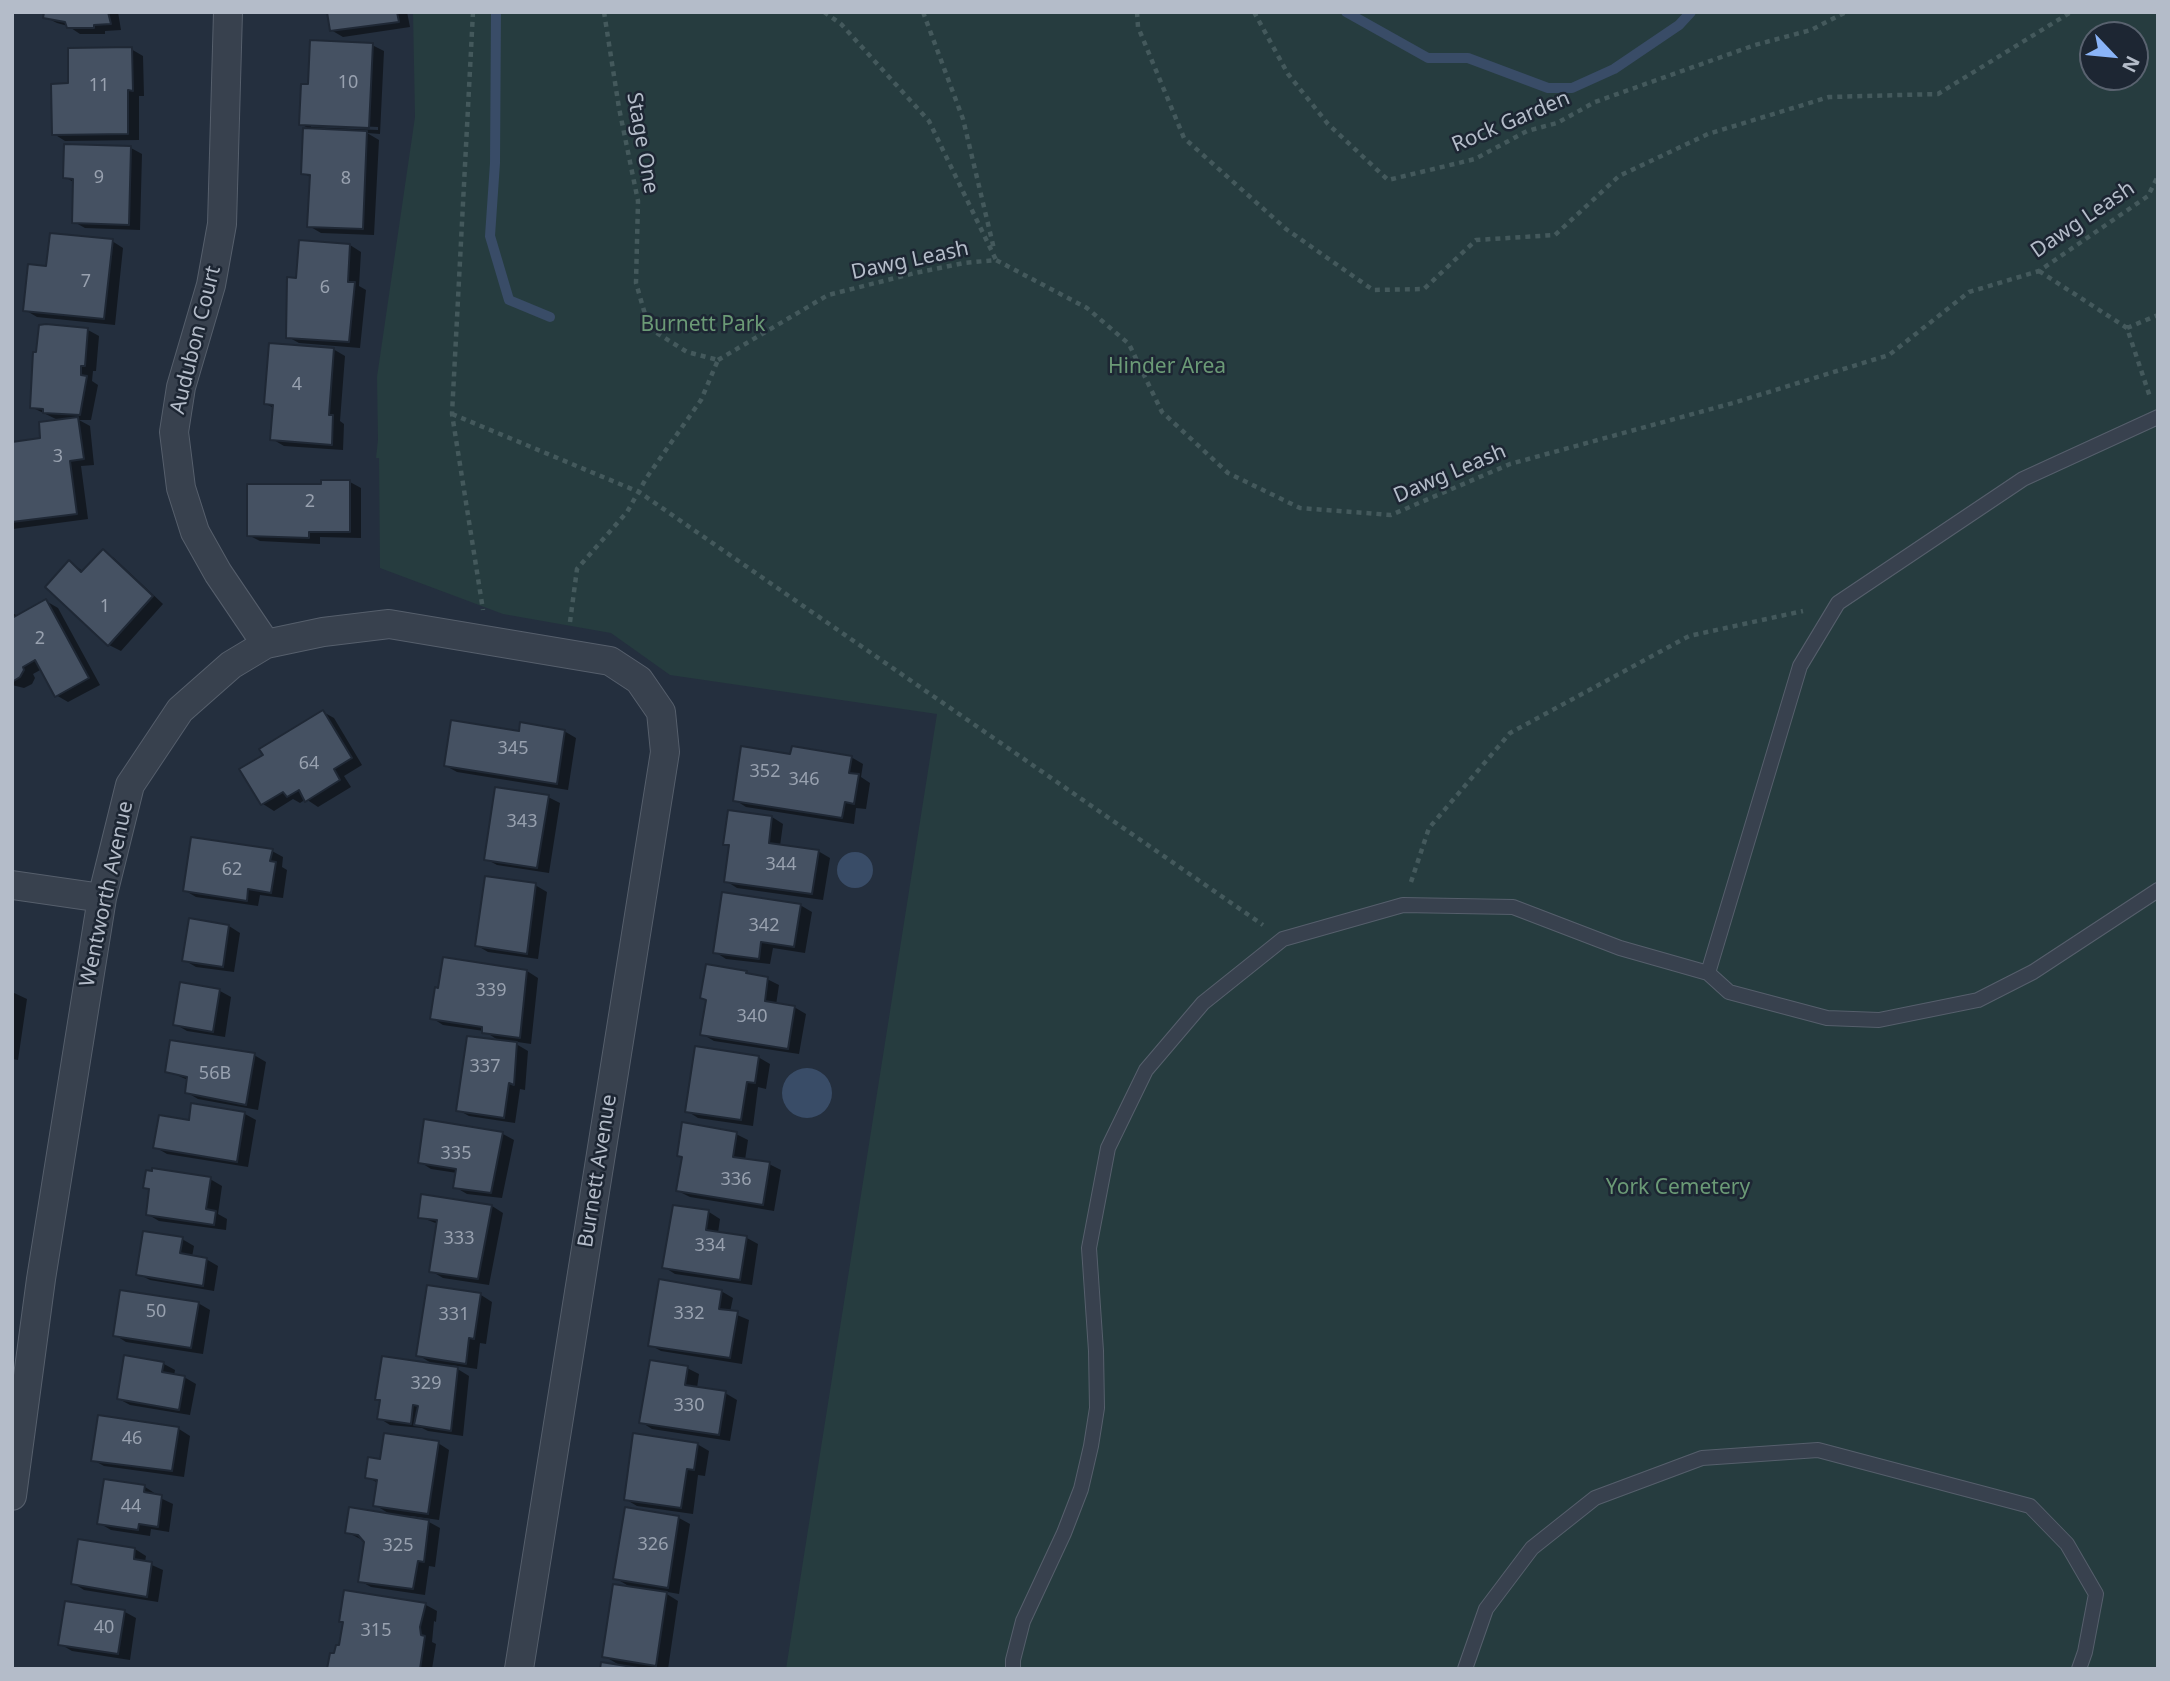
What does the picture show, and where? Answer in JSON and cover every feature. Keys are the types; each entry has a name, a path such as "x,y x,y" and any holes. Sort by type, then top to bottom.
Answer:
{"street":[{"name":"Audubon Court","path":"228,12 222,224 211,285 181,387 174,432 181,488 195,532 218,573 266,644"},
{"name":"Wentworth Avenue","path":"12,1496 41,1279 102,898 130,785 180,710 231,665 266,644 323,632 389,624 610,661 639,680"},
{"name":"Burnett Avenue","path":"520,1669 665,752 661,712 639,680"},
{"path":"12,885 102,898"}],"lane":[{"path":"1708,973 1800,666 1838,603 2023,479 2158,417"},
{"path":"1013,1669 1023,1621 1064,1533 1081,1489 1091,1446 1097,1408 1089,1248 1108,1148 1146,1070 1154,1060 1203,1003 1283,939 1404,905 1513,907 1620,947 1708,973 1729,992 1827,1018 1879,1020 1978,1000 2033,972 2158,890"},
{"path":"1465,1669 1486,1609 1532,1548 1595,1498 1702,1458 1818,1450 2030,1506 2067,1544 2096,1594 2079,1669"}],"path":[{"path":"474,12 452,414 487,639"},
{"name":"Stage One","path":"604,12 619,108 638,201 636,283 649,328 687,352 718,360"},
{"path":"824,12 841,24 929,121 996,260"},
{"path":"923,12 963,119 996,260"},
{"path":"1137,12 1138,27 1184,138 1286,229 1373,290 1424,289 1476,240 1555,235 1619,176 1708,134 1829,97 1938,94 2071,12"},
{"name":"Rock Garden","path":"1254,12 1289,74 1320,114 1388,180 1475,159 1527,131 1557,123 1595,102 1755,45 1811,30 1846,12"},
{"name":"Dawg Leash","path":"718,360 828,295 915,273 996,260 1087,308 1129,344 1162,412 1228,473 1300,508 1391,515 1510,464 1733,403 1889,355 1969,292 2039,271 2148,195 2158,176"},
{"path":"2039,271 2127,328 2158,417"},
{"path":"2127,328 2158,315"},
{"path":"566,653 577,569 627,512 701,400 718,360"},
{"path":"452,414 639,492 1283,939"},
{"path":"1404,905 1429,828 1510,733 1689,636 1838,603"}],"green space":[{"path":"413,12 2158,12 2158,1669 786,1669 937,714 670,675 611,633 503,614 380,568 379,458 376,458 377,377 415,117"}],"water":[{"path":"855,852 868,857 873,870 868,883 855,888 842,883 837,870 842,857"},
{"path":"807,1068 825,1075 832,1093 825,1111 807,1118 789,1111 782,1093 789,1075"}],"building":[{"path":"44,12 108,12 111,24 94,25 94,28 67,28 65,22 43,18"},
{"path":"327,12 397,12 399,22 330,31"},
{"path":"310,40 373,43 369,128 299,125 301,84 308,84"},
{"path":"132,47 133,91 128,90 128,134 52,135 51,84 68,83 68,48"},
{"path":"303,128 367,131 363,229 307,227 310,175 301,174"},
{"path":"64,144 131,146 129,225 72,223 73,179 63,178"},
{"path":"50,233 113,239 104,319 23,311 28,264 46,266"},
{"path":"299,240 350,244 348,282 355,282 349,342 286,338 287,277 296,278"},
{"path":"39,325 88,328 85,366 81,366 81,375 87,376 80,415 43,413 43,409 30,408 33,352 36,352"},
{"path":"269,343 334,348 329,415 333,415 332,445 270,440 273,405 264,404"},
{"path":"78,417 84,459 70,461 77,514 12,522 12,442 40,438 39,422"},
{"path":"321,480 350,480 350,532 309,532 309,538 247,536 247,484 321,484"},
{"path":"103,549 153,596 108,646 45,587 69,560 81,572"},
{"path":"46,599 89,678 55,697 35,660 23,667 20,677 12,682 12,615 14,617"},
{"path":"323,710 352,758 334,769 340,780 305,802 299,790 287,797 283,792 261,805 239,769 263,755 259,749"},
{"path":"451,720 519,731 520,722 565,730 557,784 444,766"},
{"path":"741,746 790,754 792,746 852,756 849,773 859,774 854,804 845,802 842,818 733,801"},
{"path":"495,787 549,795 537,868 484,860"},
{"path":"728,810 772,816 769,843 819,850 812,894 724,882 729,845 723,845"},
{"path":"191,837 273,849 270,861 276,862 271,893 248,889 247,901 183,891"},
{"path":"485,876 536,883 527,954 475,946"},
{"path":"722,892 801,904 794,947 761,942 759,959 713,953"},
{"path":"189,918 229,925 223,967 182,961"},
{"path":"443,957 527,970 520,1038 482,1033 482,1027 430,1019"},
{"path":"706,964 768,977 765,1001 795,1006 788,1049 700,1035 706,1000 700,998"},
{"path":"180,982 220,989 213,1032 173,1025"},
{"path":"467,1036 517,1042 514,1085 509,1083 504,1118 456,1111"},
{"path":"170,1040 255,1053 246,1105 185,1093 187,1077 165,1072"},
{"path":"695,1046 759,1056 755,1083 747,1082 741,1120 685,1112"},
{"path":"191,1103 245,1112 237,1162 153,1148 159,1115 189,1120"},
{"path":"424,1119 503,1132 491,1193 453,1188 456,1169 418,1163"},
{"path":"682,1122 737,1132 733,1157 770,1162 763,1205 676,1191 682,1157 677,1156"},
{"path":"152,1168 211,1177 206,1209 216,1211 214,1225 146,1215 149,1189 143,1188 146,1170 152,1171"},
{"path":"421,1194 492,1205 478,1279 429,1272 437,1220 418,1218"},
{"path":"673,1205 709,1210 706,1230 747,1236 740,1280 662,1268"},
{"path":"143,1231 183,1237 180,1253 207,1258 203,1286 136,1275"},
{"path":"659,1279 722,1290 719,1309 738,1311 730,1358 648,1346"},
{"path":"427,1285 481,1293 474,1339 469,1338 466,1364 416,1356"},
{"path":"120,1290 199,1302 191,1348 113,1336"},
{"path":"124,1355 164,1362 162,1372 185,1376 179,1410 117,1399"},
{"path":"382,1356 458,1367 451,1431 414,1425 418,1406 413,1405 411,1424 377,1419 380,1400 375,1400"},
{"path":"650,1360 688,1366 685,1385 726,1391 719,1435 639,1423"},
{"path":"98,1415 179,1427 172,1471 91,1461"},
{"path":"384,1433 439,1441 428,1514 373,1506 377,1480 365,1478 368,1457 380,1459"},
{"path":"633,1433 698,1443 694,1470 687,1469 681,1508 624,1500"},
{"path":"104,1479 145,1485 144,1492 162,1495 158,1527 139,1524 138,1530 97,1524"},
{"path":"349,1507 429,1520 424,1562 418,1561 413,1589 358,1582 364,1542 358,1535 345,1533"},
{"path":"625,1507 679,1516 668,1588 613,1579"},
{"path":"78,1539 135,1548 134,1559 152,1562 147,1597 71,1584"},
{"path":"613,1584 667,1592 656,1666 602,1657"},
{"path":"344,1590 426,1603 420,1627 421,1635 425,1636 420,1669 327,1669 330,1653 334,1653 336,1645 339,1645"},
{"path":"65,1601 125,1610 118,1654 58,1645"},
{"path":"601,1662 645,1669 600,1669"}],"waterway":[{"path":"496,12 495,163 490,236 509,300 550,317"},
{"path":"1346,12 1428,58 1468,58 1548,88 1572,88 1614,69 1679,25 1691,12"}],"park label":[{"name":"Burnett Park","path":"703,325"},
{"name":"Hinder Area","path":"1167,367"},
{"name":"York Cemetery","path":"1678,1188"}]}
